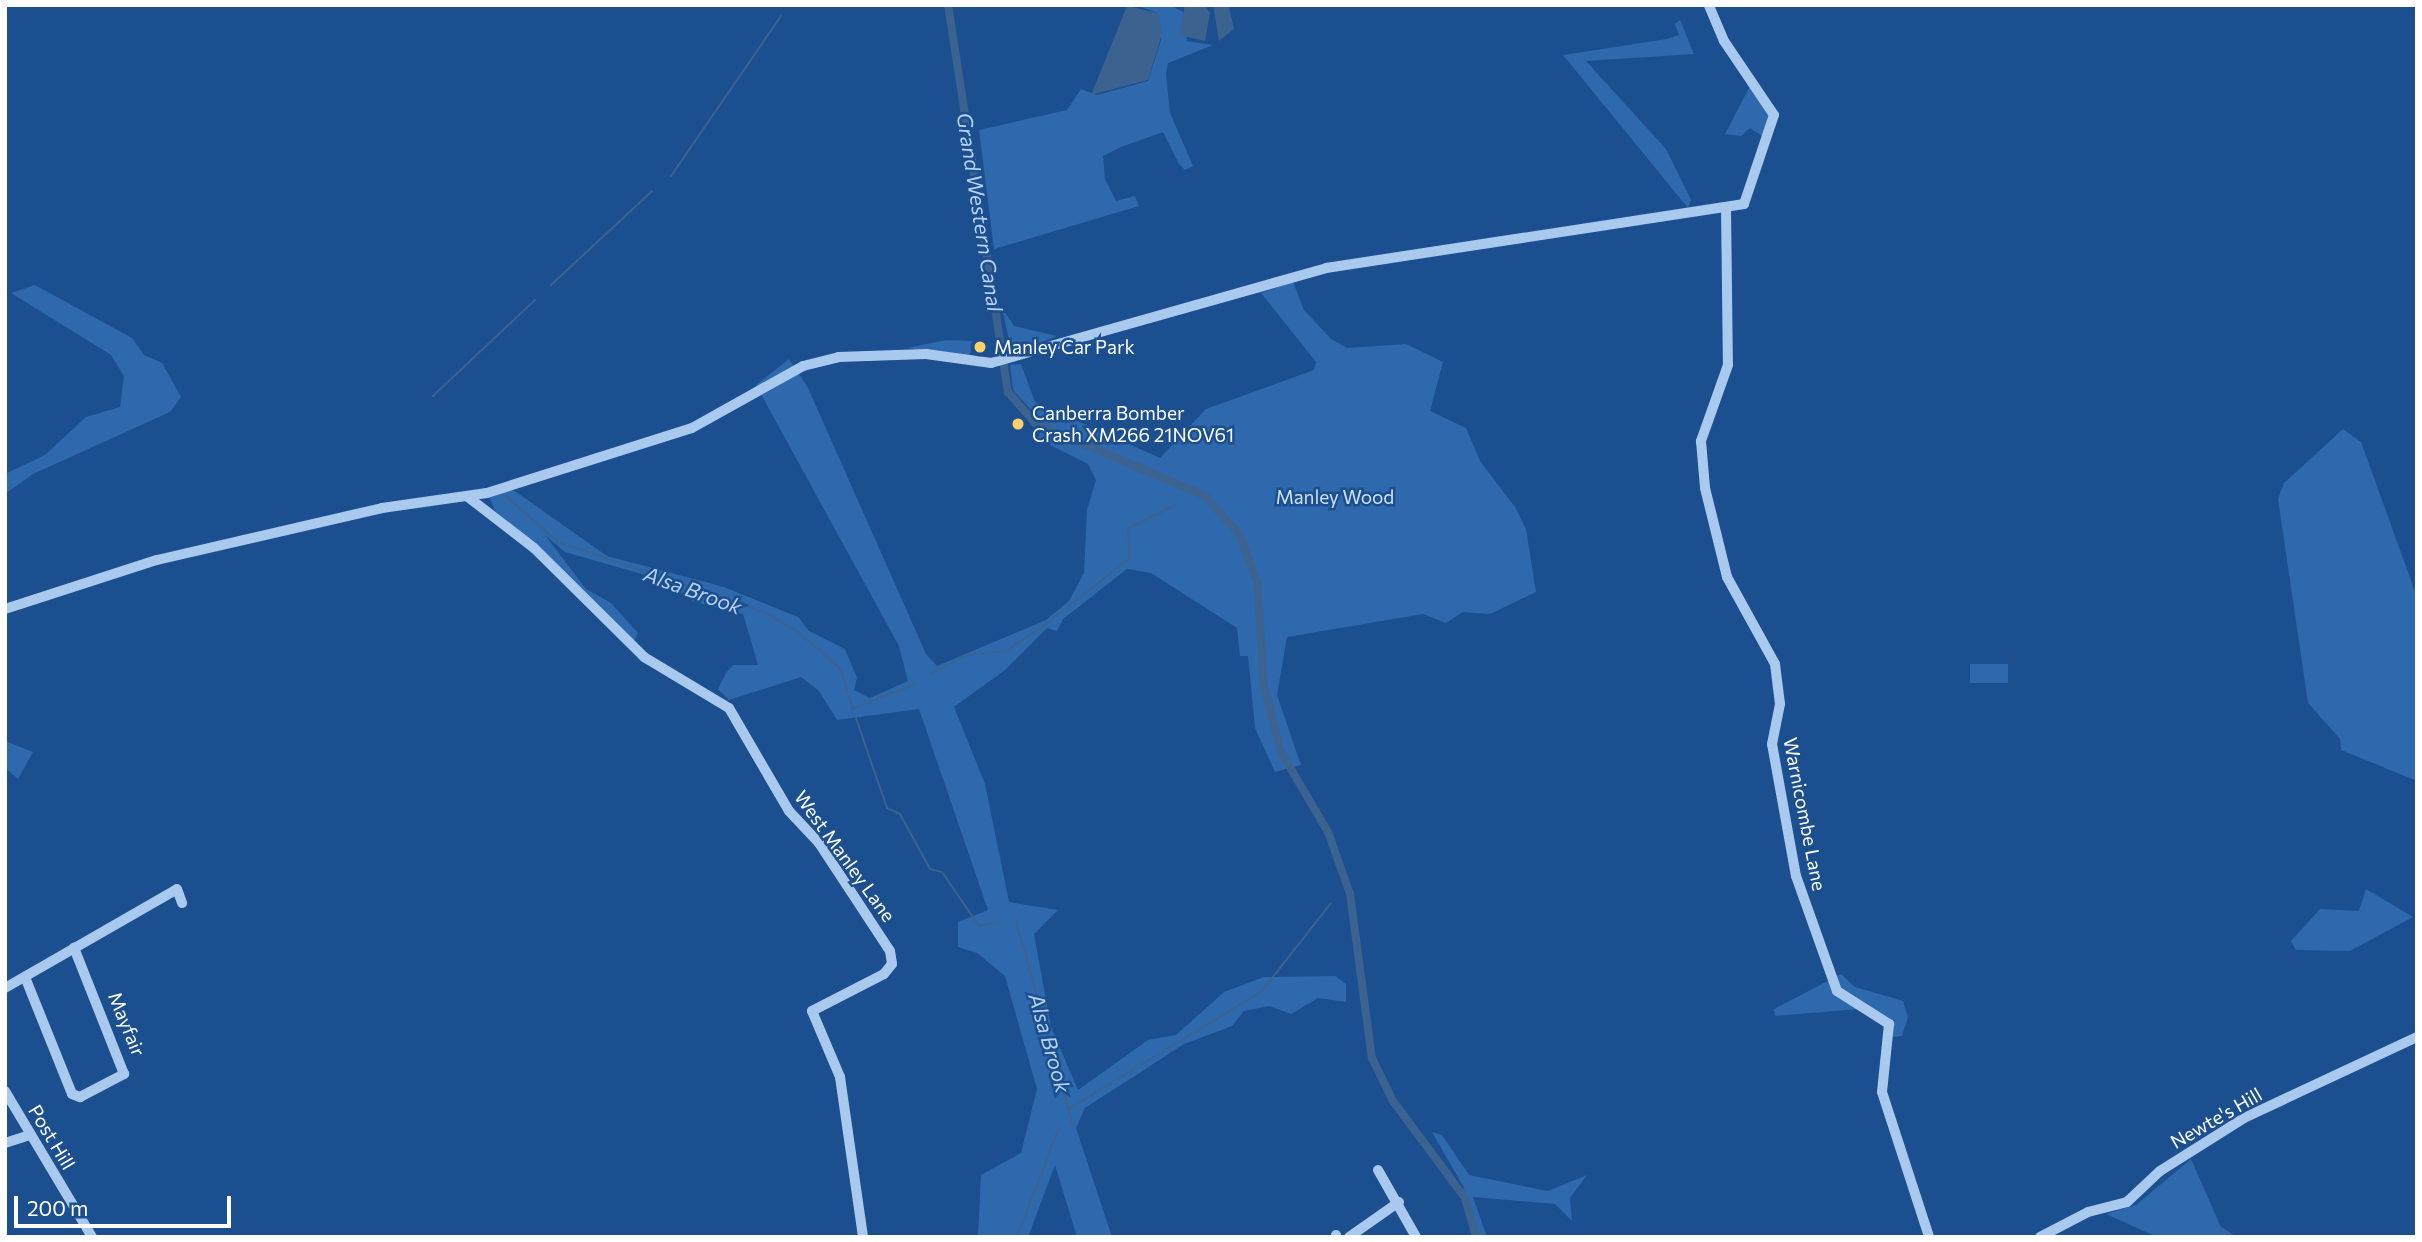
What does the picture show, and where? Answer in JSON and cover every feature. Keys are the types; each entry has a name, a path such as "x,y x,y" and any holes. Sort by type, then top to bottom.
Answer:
{"street":[{"path":"485,498 692,428 792,373 838,357 883,353 991,363 1326,268 1726,208 1750,198 1774,115 1724,41 1709,5"},
{"name":"Warnicombe Lane","path":"1726,208 1728,365 1701,441 1705,488 1727,577 1774,664 1780,704 1772,744 1796,876 1837,991 1889,1024 1882,1092 1929,1237"},
{"name":"West Manley Lane","path":"5,610 157,560 467,495 485,498 644,657 729,708 789,811 819,843 890,951 892,964 884,974 816,1006 811,1016 840,1077 858,1165 863,1237"},
{"path":"5,988 177,889 182,903"},
{"name":"Mayfair","path":"25,978 72,1094 80,1097 124,1074 74,948"},
{"name":"Newte's Hill","path":"2039,1237 2088,1212 2127,1202 2160,1171 2244,1118 2417,1037"},
{"name":"Post Hill","path":"5,1090 92,1237"},
{"path":"5,1143 30,1135"},
{"path":"1378,1170 1399,1202 1416,1237"},
{"path":"1349,1237 1399,1202"}],"green space":[{"path":"1135,5 1170,5 1183,12 1187,41 1213,45 1168,63 1166,74 1170,113 1193,166 1185,170 1179,164 1163,132 1121,147 1103,156 1105,179 1116,201 1135,196 1139,206 994,249 979,130 1067,110 1081,89 1097,95 1148,81 1161,40 1158,13"},
{"path":"1680,20 1694,54 1586,61 1666,149 1691,200 1688,208 1563,55 1667,39 1679,35 1675,24"},
{"path":"1751,84 1771,117 1762,136 1750,128 1741,136 1725,134"},
{"name":"Manley Wood","path":"1293,282 1304,310 1331,339 1347,348 1406,344 1443,362 1430,411 1466,428 1480,461 1515,507 1526,529 1536,592 1490,614 1463,612 1446,623 1423,614 1287,637 1277,695 1301,765 1275,772 1255,728 1248,656 1240,656 1237,628 1151,573 1127,569 1063,619 1057,631 1047,628 1005,670 954,707 985,784 1009,902 1058,910 1034,934 1051,1027 1078,1090 1148,1040 1176,1035 1224,992 1264,977 1335,976 1346,984 1346,1002 1318,998 1291,1014 1269,1006 1244,1011 1232,1026 1184,1044 1085,1108 1076,1128 1112,1237 1077,1237 1055,1165 1028,1237 978,1237 981,1175 1021,1153 1037,1089 1005,976 977,953 958,947 958,922 988,910 919,709 837,720 819,691 801,677 729,700 718,689 726,673 733,665 758,665 743,614 694,602 666,581 565,552 545,535 586,589 611,603 638,633 634,641 495,511 489,496 509,487 607,556 724,587 798,617 809,631 845,649 857,678 854,690 870,698 908,681 899,646 756,385 789,359 808,388 926,654 937,666 1046,620 1069,601 1084,573 1087,510 1096,480 1088,464 1038,439 1043,423 1013,390 1010,365 1021,364 1035,402 1160,458 1206,409 1314,370 1316,362 1261,293"},
{"path":"35,285 132,338 144,355 162,363 181,397 170,412 33,474 5,494 5,474 45,455 86,417 120,407 124,376 111,355 11,293"},
{"path":"1002,308 1014,326 1057,336 1012,354"},
{"path":"946,340 977,341 968,357 907,348"},
{"path":"2343,429 2361,442 2417,597 2417,781 2341,750 2340,739 2308,703 2278,499 2284,483"},
{"path":"1970,664 2008,664 2008,683 1970,683"},
{"path":"5,741 33,752 18,779 5,768"},
{"path":"2366,889 2413,917 2350,951 2296,950 2291,941 2320,909 2359,911"},
{"path":"1841,974 1855,987 1903,1001 1908,1017 1902,1036 1884,1038 1884,1025 1859,1009 1775,1016 1774,1009"},
{"path":"1432,1132 1442,1135 1469,1175 1548,1191 1587,1175 1570,1198 1572,1221 1555,1204 1473,1197 1487,1237 1480,1237 1463,1186"},
{"path":"2191,1159 2221,1227 2237,1237 2157,1237 2106,1214 2136,1205"}],"shaded area":[{"path":"1185,5 1204,5 1210,13 1205,41 1179,35"},
{"path":"1213,5 1229,7 1234,29 1219,41"},
{"path":"1127,6 1158,13 1162,34 1148,80 1091,95"}],"waterway":[{"name":"Grand Western Canal","path":"948,5 1008,392 1035,423 1205,496 1240,535 1258,585 1263,682 1281,752 1328,832 1350,894 1372,1058 1393,1101 1465,1198 1476,1237"},
{"path":"671,176 781,16"},
{"path":"551,285 652,191"},
{"path":"433,396 535,300"},
{"name":"Alsa Brook","path":"506,496 558,542 766,613 799,633 840,668 853,710"},
{"path":"930,674 966,655 1006,651 1050,621 1130,558 1128,529 1175,505"},
{"path":"852,709 916,684"},
{"name":"Alsa Brook","path":"856,718 887,808 900,814 930,869 942,872 979,926 999,922"},
{"path":"1070,1108 1261,992 1331,903"},
{"name":"Alsa Brook","path":"1016,920 1073,1125"},
{"name":"Alsa Brook","path":"1017,1237 1058,1130"}],"place":[{"name":"Manley Car Park","path":"980,347"},
{"name":"Canberra Bomber Crash XM266 21NOV61","path":"1018,424"}]}
